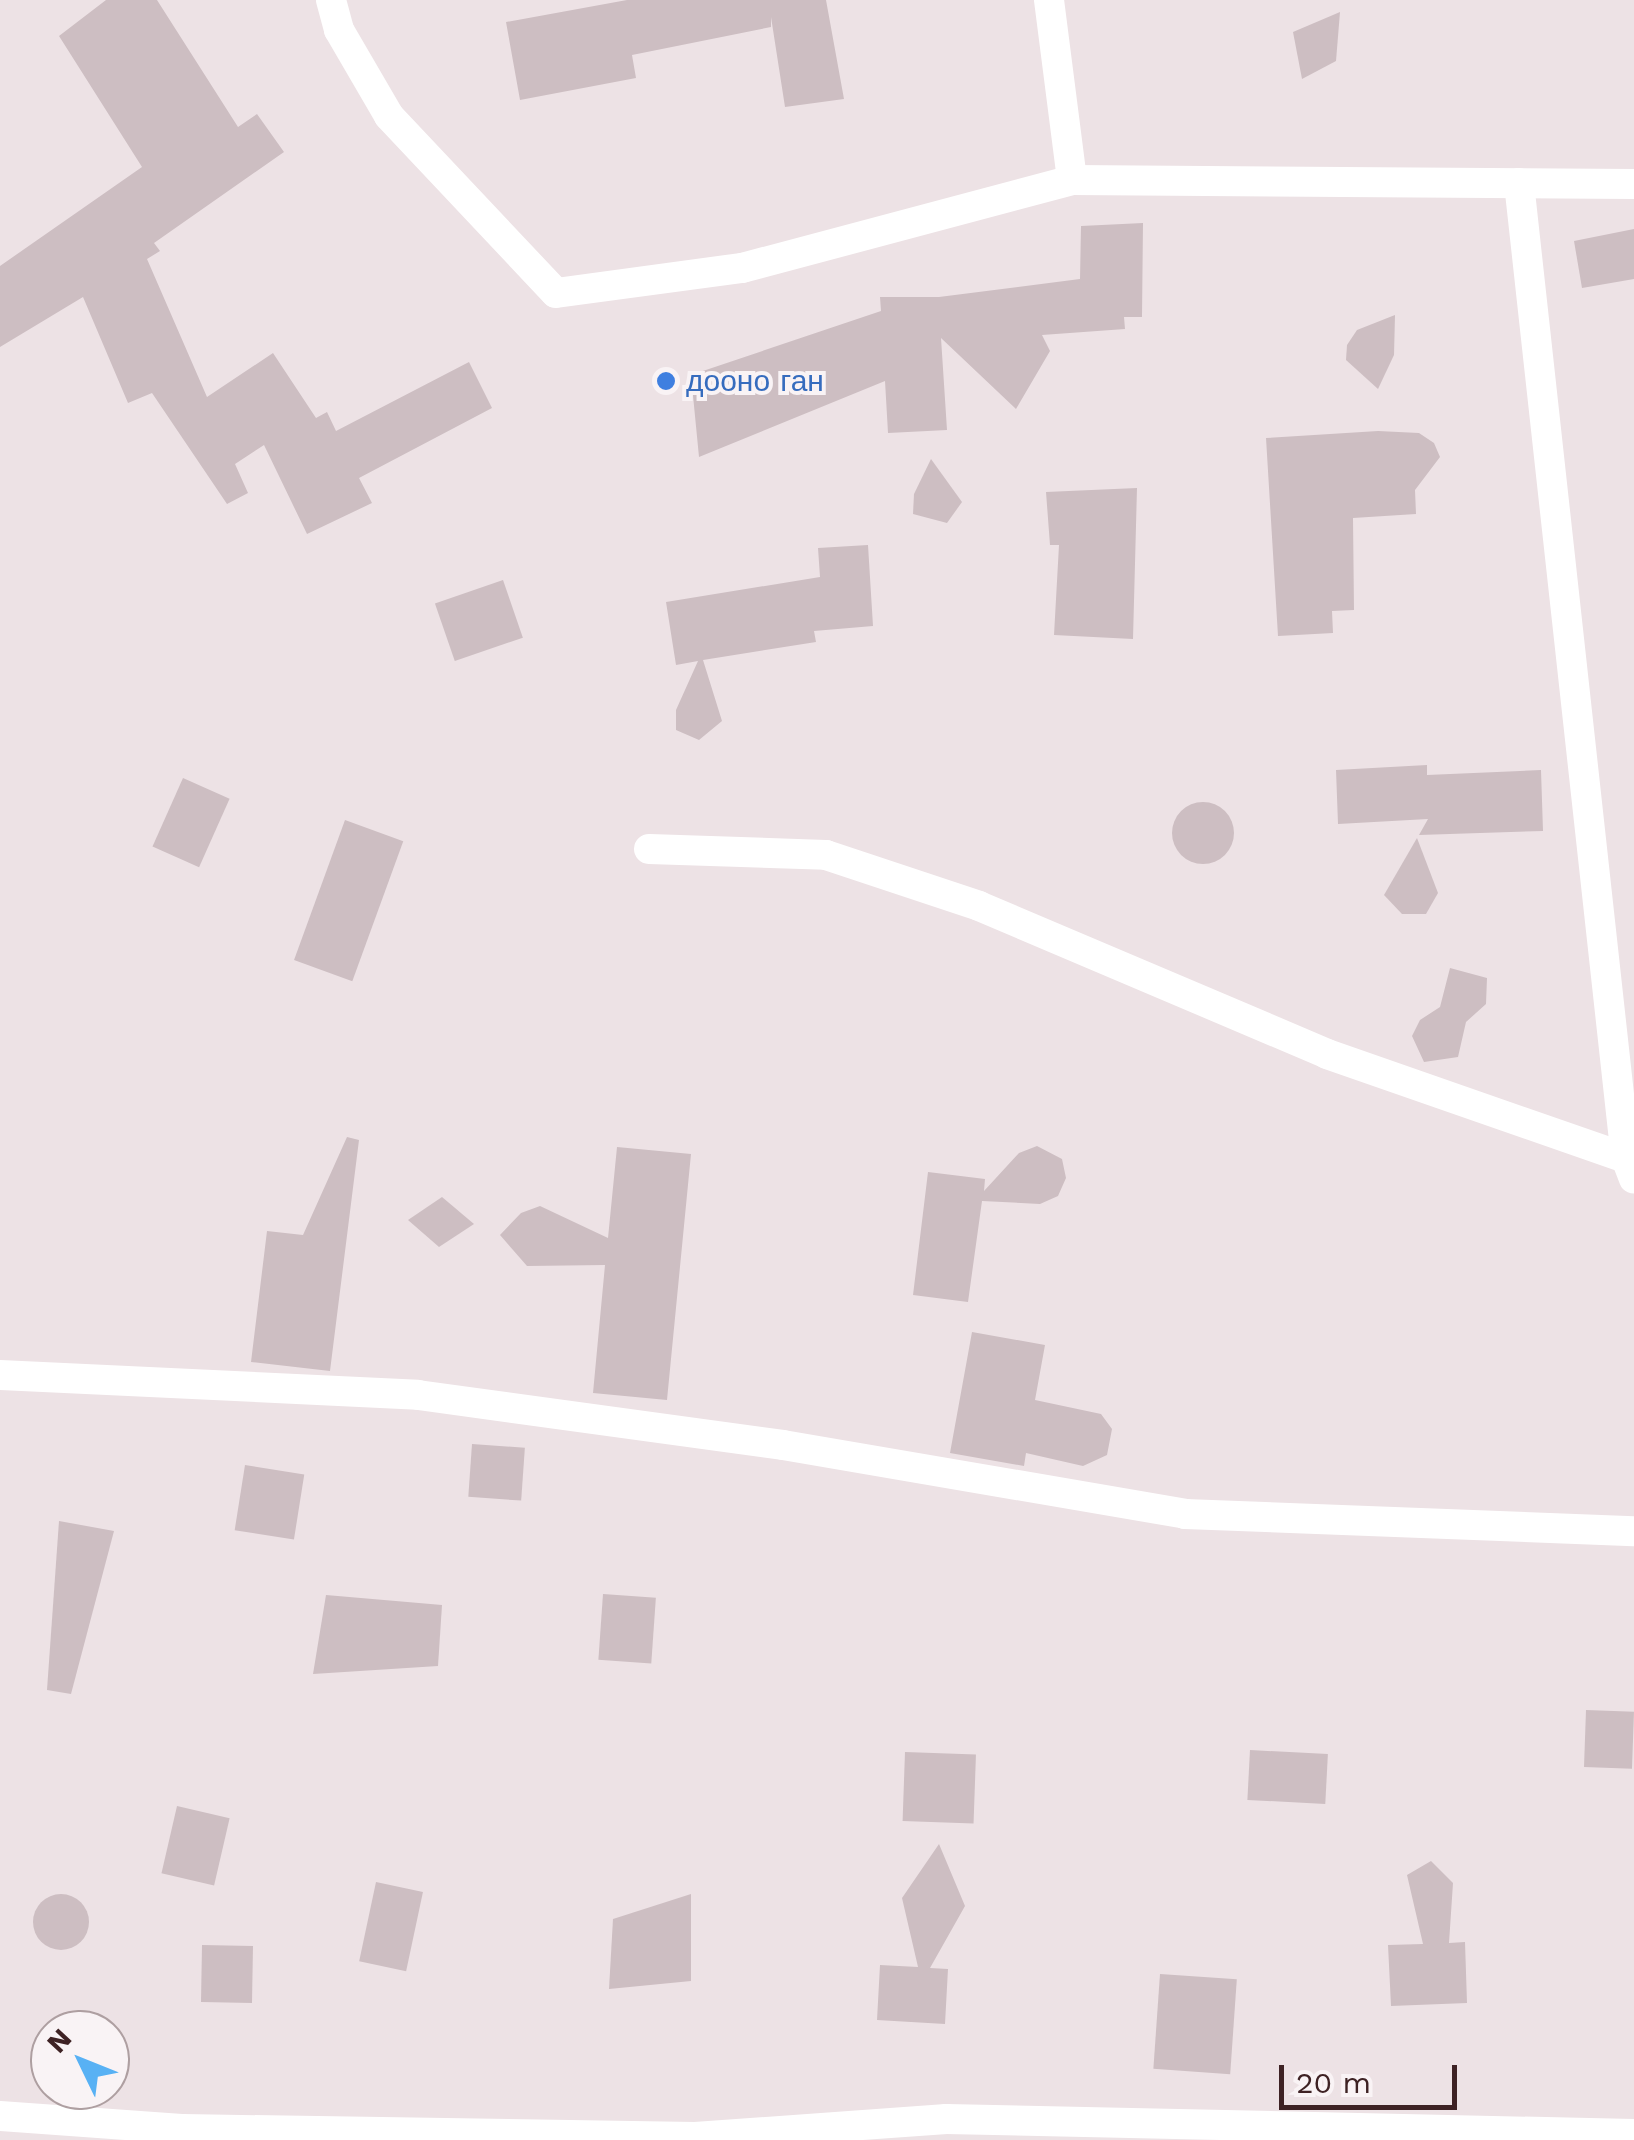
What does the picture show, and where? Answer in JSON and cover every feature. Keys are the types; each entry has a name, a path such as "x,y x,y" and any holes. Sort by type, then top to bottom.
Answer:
{"street":[{"path":"331,0 339,30 389,116 556,293 742,268 1072,180 1634,184"},
{"path":"1049,0 1072,180"},
{"path":"649,849 826,855 980,906 1327,1054 1630,1168 1519,183"},
{"path":"0,1375 418,1395 783,1446 1185,1514 1634,1531"},
{"path":"0,2116 182,2129 695,2137 946,2119 1634,2134"}],"building":[{"path":"106,0 157,0 238,127 257,114 284,152 154,243 160,251 147,259 207,397 273,353 316,418 327,412 336,431 469,362 492,408 359,478 372,503 307,534 264,445 235,464 248,493 227,504 152,393 128,403 83,297 0,347 0,266 142,167 59,36"},
{"path":"627,0 826,0 844,99 785,107 771,17 771,27 632,55 636,78 520,100 506,22"},
{"path":"1340,12 1336,61 1302,79 1293,32"},
{"path":"1143,223 1142,317 1124,317 1125,329 1042,335 1050,351 1016,409 941,338 947,430 888,433 885,381 699,457 691,375 881,311 880,297 939,297 1080,279 1081,226"},
{"path":"1634,229 1634,279 1582,288 1574,241"},
{"path":"1395,315 1394,355 1378,389 1346,360 1347,345 1357,330"},
{"path":"1378,431 1419,433 1434,443 1440,457 1415,490 1416,514 1353,518 1354,610 1332,611 1333,633 1278,636 1266,438"},
{"path":"931,459 962,502 947,523 913,514 914,494"},
{"path":"1137,488 1133,639 1054,635 1059,545 1050,545 1046,492"},
{"path":"868,545 873,626 814,631 816,642 703,660 722,721 699,740 676,730 676,710 698,661 676,665 666,602 820,577 818,548"},
{"path":"503,580 523,638 455,661 435,603"},
{"path":"1427,765 1427,775 1541,770 1543,831 1419,835 1428,819 1338,824 1336,770"},
{"path":"183,778 230,799 199,867 152,847"},
{"path":"1203,802 1225,811 1234,833 1225,855 1203,864 1181,855 1172,833 1181,811"},
{"path":"345,820 403,841 352,981 294,960"},
{"path":"1417,838 1438,893 1426,914 1402,914 1384,895"},
{"path":"1450,968 1487,978 1486,1004 1466,1022 1458,1057 1424,1062 1412,1036 1420,1020 1440,1007"},
{"path":"347,1137 359,1140 330,1371 251,1362 267,1231 303,1235"},
{"path":"1037,1146 1062,1159 1066,1178 1058,1196 1040,1204 982,1201 968,1302 913,1295 928,1172 985,1179 984,1191 1019,1153"},
{"path":"617,1147 691,1154 667,1400 593,1393 605,1265 527,1266 500,1235 521,1213 540,1206 608,1238"},
{"path":"442,1197 474,1224 439,1247 408,1220"},
{"path":"972,1332 1045,1345 1035,1400 1101,1414 1112,1429 1107,1455 1083,1466 1026,1453 1024,1466 950,1453"},
{"path":"472,1444 525,1448 521,1501 468,1497"},
{"path":"245,1465 304,1474 294,1540 235,1530"},
{"path":"59,1521 114,1531 71,1694 47,1690"},
{"path":"603,1594 656,1598 651,1664 598,1660"},
{"path":"326,1595 442,1605 438,1666 313,1674"},
{"path":"1586,1710 1634,1712 1632,1769 1584,1767"},
{"path":"1250,1750 1328,1754 1325,1804 1247,1800"},
{"path":"905,1752 976,1754 974,1823 903,1821"},
{"path":"177,1806 230,1818 214,1885 161,1873"},
{"path":"939,1844 965,1906 930,1968 948,1969 945,2024 877,2020 880,1965 918,1967 902,1898"},
{"path":"1431,1861 1453,1883 1449,1943 1465,1942 1467,2003 1391,2006 1388,1945 1423,1944 1407,1875"},
{"path":"376,1882 423,1892 406,1971 359,1961"},
{"path":"61,1894 81,1902 89,1922 81,1942 61,1950 41,1942 33,1922 41,1902"},
{"path":"691,1894 691,1981 609,1989 613,1919"},
{"path":"202,1945 253,1946 252,2003 201,2002"},
{"path":"1160,1974 1237,1979 1230,2074 1153,2069"}],"place":[{"name":"дооно ган","path":"666,381"}]}
